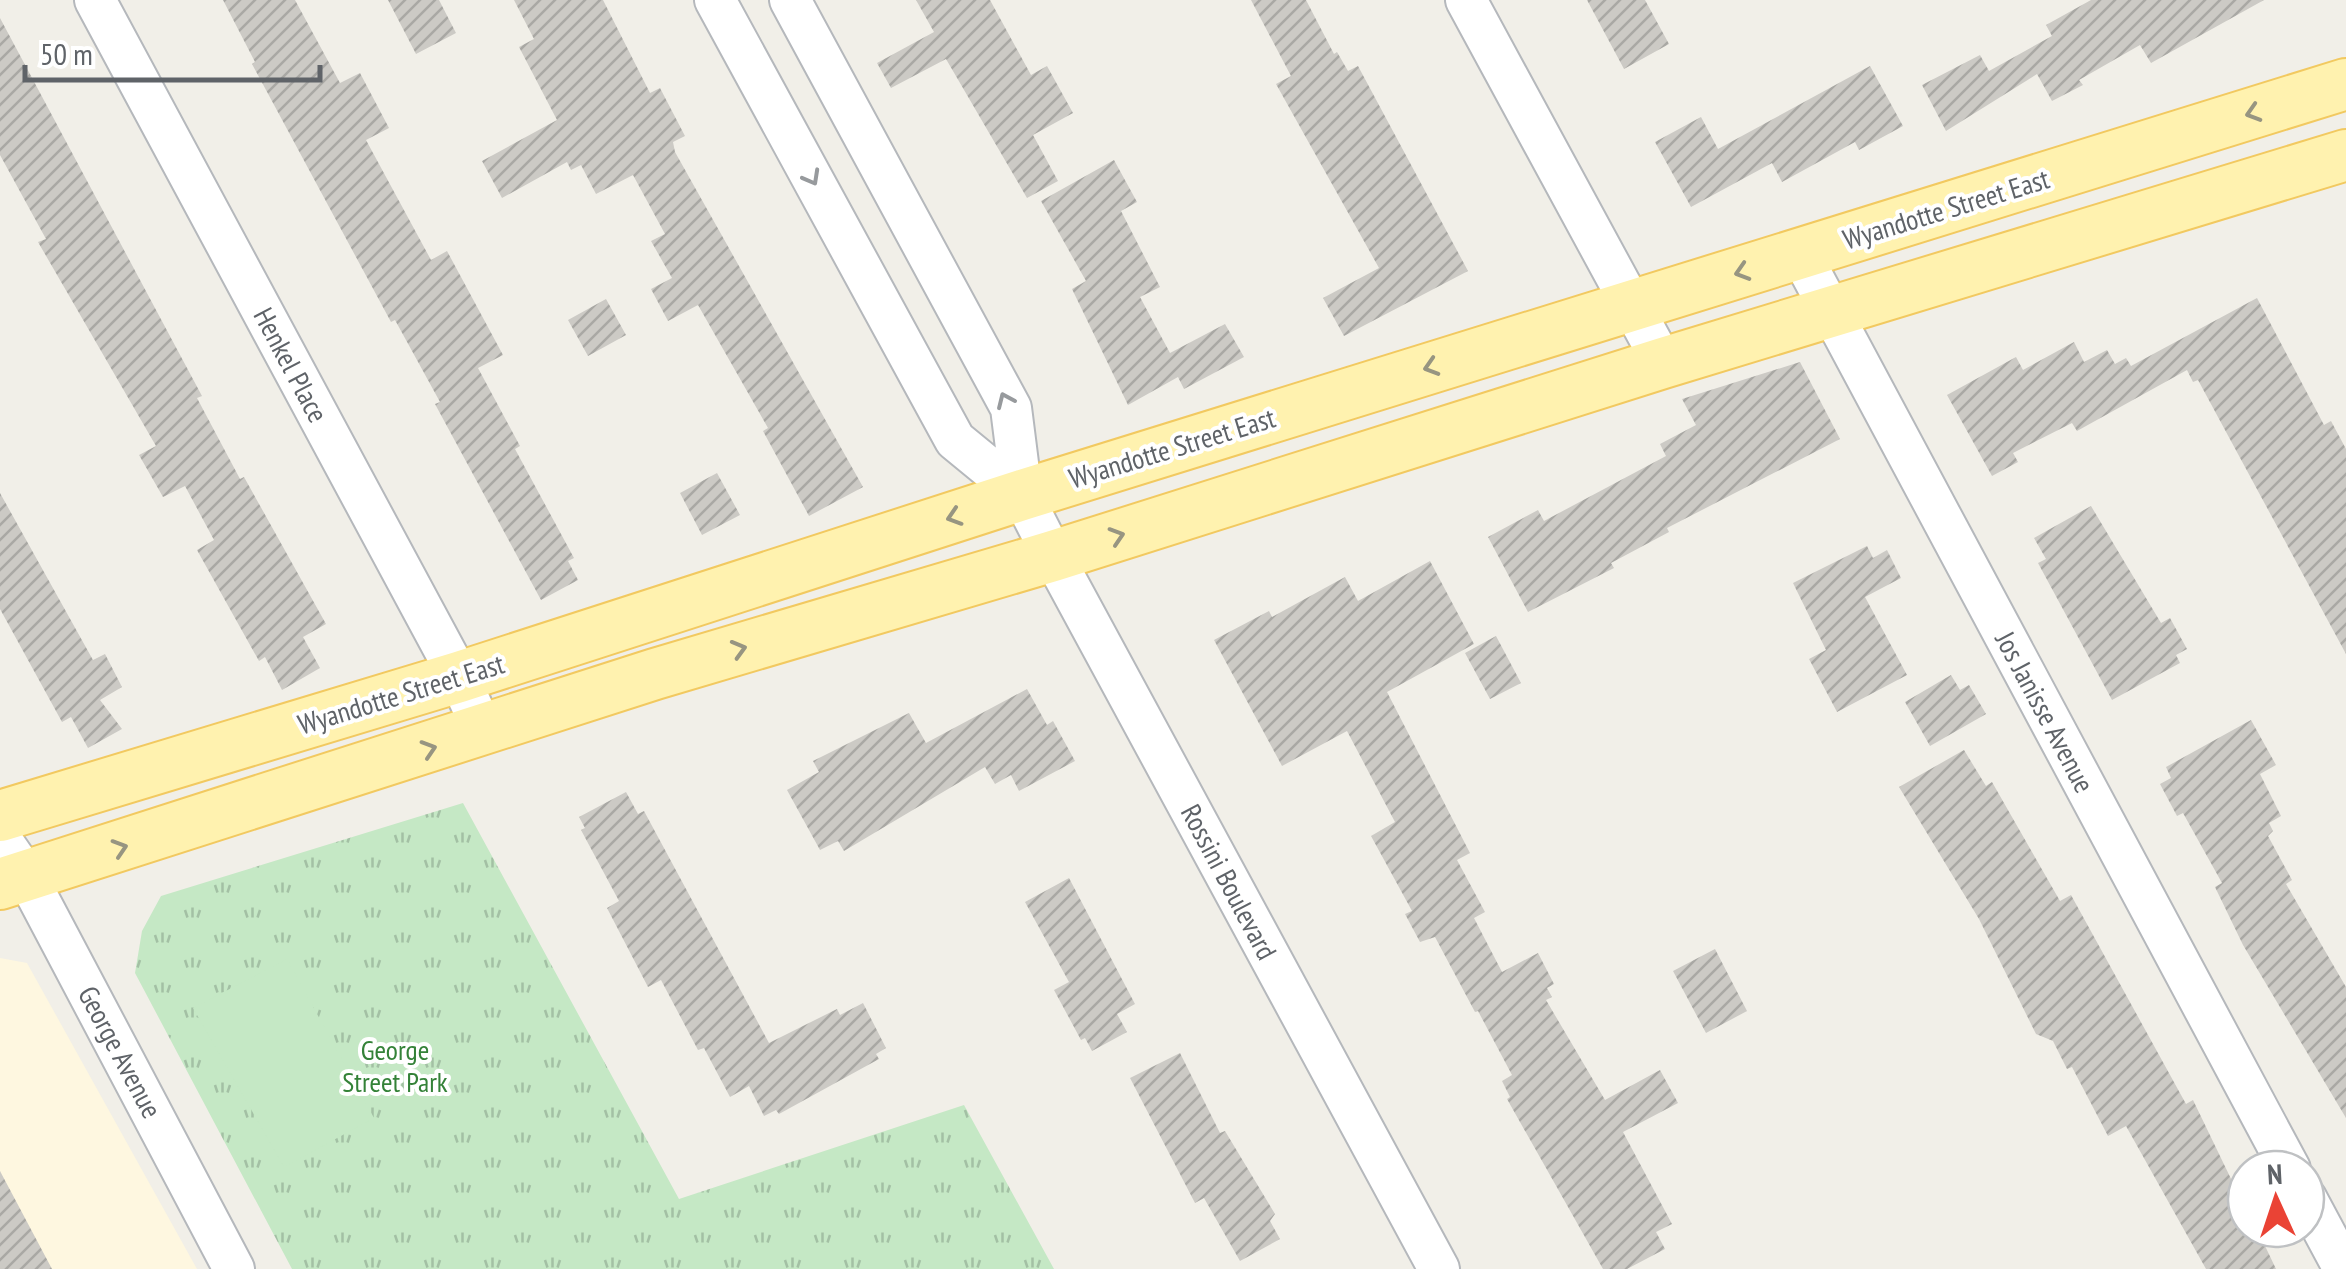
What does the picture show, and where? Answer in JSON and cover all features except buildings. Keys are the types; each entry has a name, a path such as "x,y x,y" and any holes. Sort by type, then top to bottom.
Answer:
{"main road":[{"name":"Wyandotte Street East","path":"0,816 459,677 1022,495 2346,84"},
{"path":"9,867 483,732 655,674 1052,556 1664,363 2346,156"}],"street":[{"name":"Henkel Place","path":"95,0 459,677 483,732"},
{"name":"Rossini Boulevard","path":"714,0 954,440 1022,495"},
{"name":"Rossini Boulevard","path":"790,0 1011,408 1022,495 1052,556 1439,1269"},
{"path":"1466,0 1664,363"},
{"path":"778,114 836,84"},
{"name":"Jos Janisse Avenue","path":"1801,255 2279,1149"},
{"name":"George Avenue","path":"9,867 234,1269"},
{"path":"2326,1235 2344,1269"}],"shaded area":[{"path":"0,958 27,963 197,1269 0,1269"}],"green space":[{"name":"George Street Park","path":"463,803 679,1199 964,1105 1054,1269 292,1269 135,973 142,931 161,896"},
{"path":"287,959 374,1118 284,1167 193,1008"}]}
